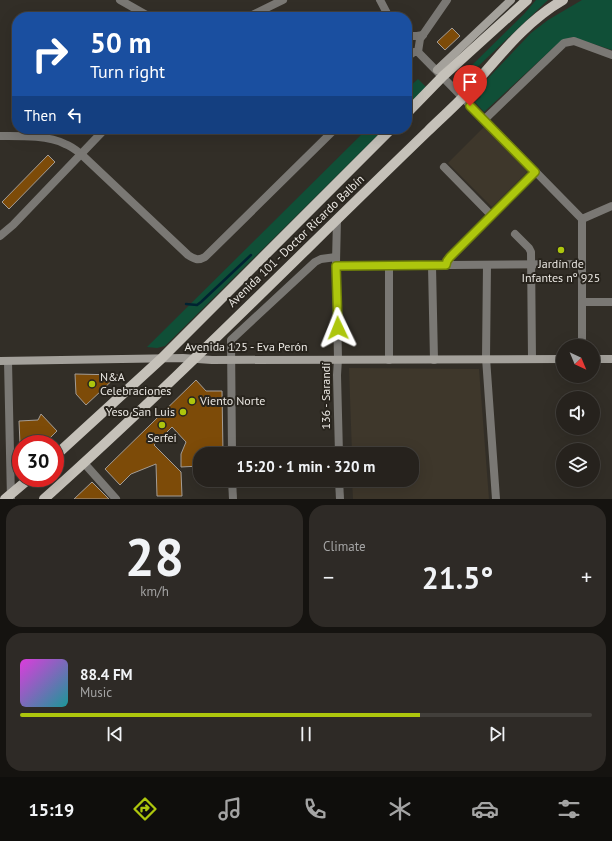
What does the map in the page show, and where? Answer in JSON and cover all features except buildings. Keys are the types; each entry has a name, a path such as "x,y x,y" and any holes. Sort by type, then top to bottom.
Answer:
{"main road":[{"path":"412,107 440,73 527,0"},
{"name":"Avenida 101 - Doctor Ricardo Balbín","path":"44,499 84,464 196,358 337,219 463,98 522,32 544,13 563,0"},
{"name":"Avenida 101 - Doctor Ricardo Balbín","path":"64,448 161,359 386,134"},
{"path":"9,497 20,487"}],"street":[{"path":"120,0 141,12"},
{"path":"258,12 283,0"},
{"path":"380,0 386,12"},
{"path":"418,52 420,39 447,0"},
{"path":"440,73 511,0"},
{"path":"412,36 423,35"},
{"path":"484,120 564,43 574,41 612,55"},
{"path":"418,52 582,219 582,339"},
{"path":"412,53 418,52"},
{"path":"0,236 13,225 100,134"},
{"path":"0,136 36,137 59,141 81,154 188,255 194,259 202,259 330,134"},
{"path":"444,167 491,215"},
{"path":"446,265 450,257 535,172"},
{"path":"582,219 612,206"},
{"name":"136 - Sarandí","path":"337,219 336,266 339,447"},
{"path":"515,234 529,248 532,264 532,359"},
{"path":"232,447 231,340 315,262 320,259 336,257"},
{"path":"336,266 389,267 488,264 581,264"},
{"path":"488,264 486,358 496,499"},
{"path":"432,266 434,360"},
{"path":"389,267 389,360"},
{"path":"582,302 612,302"},
{"name":"Avenida 125 - Eva Perón","path":"4,361 196,358 231,360 434,360 486,358 556,359"},
{"path":"600,359 612,359"},
{"path":"4,361 9,497"},
{"path":"84,464 116,499"},
{"path":"232,487 232,499"},
{"path":"339,487 340,499"}],"shaded area":[{"path":"484,127 528,171 492,207 448,163"},
{"path":"349,368 479,369 489,499 353,499 352,487 419,487 419,447 352,447"}],"green space":[{"path":"536,0 548,0 468,76 465,72 524,14"},
{"path":"582,0 612,0 612,50 572,37 560,42 484,112 475,102 481,97 476,91 531,33 548,20"},
{"path":"418,79 426,87 412,101 412,84"},
{"path":"362,134 379,134 165,346 157,348 147,347"}],"waterway":[{"path":"186,304 197,305 201,302 251,255"}],"place":[{"name":"Jardín de Infantes nº 925","path":"561,250"},
{"name":"N&A Celebraciones","path":"92,384"},
{"name":"Viento Norte","path":"192,401"},
{"name":"Yeso San Luis","path":"183,412"},
{"name":"Serfei","path":"162,425"}],"route":[{"path":"338,328 336,266 389,267 446,265 450,257 535,172 470,106"}]}
